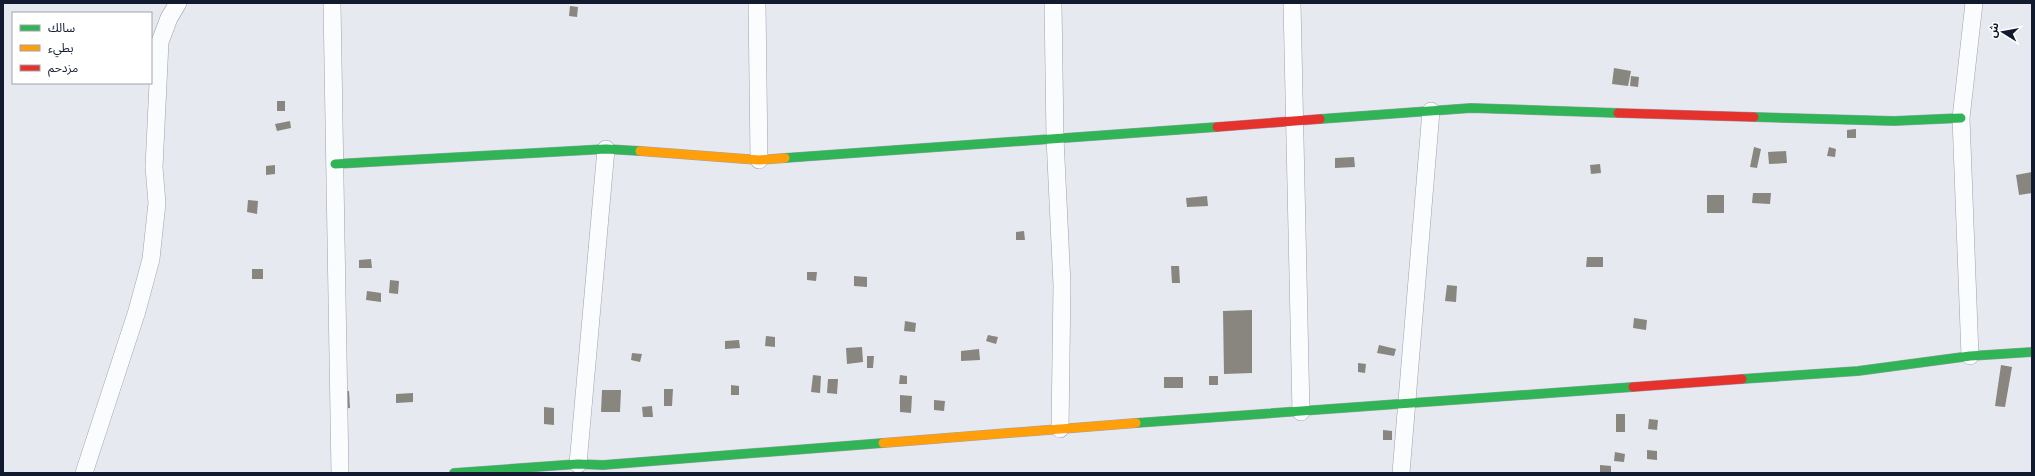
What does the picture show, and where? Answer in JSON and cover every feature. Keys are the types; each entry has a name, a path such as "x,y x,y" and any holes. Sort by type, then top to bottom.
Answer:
{"street":[{"path":"84,473 137,311 151,259 157,203 154,167 160,42 169,18 178,3"},
{"path":"332,3 340,473"},
{"path":"756,3 759,160"},
{"path":"1053,3 1055,138 1062,285 1060,429"},
{"path":"1292,3 1301,412"},
{"path":"1970,356 1961,118 1974,3"},
{"path":"335,164 606,149 759,160 1471,108 1894,121 1961,118"},
{"path":"1401,473 1431,111"},
{"path":"578,464 606,149"},
{"path":"454,473 578,464 608,469 1060,429 1858,371 1970,356 2032,352"}],"building":[{"path":"570,6 578,7 577,17 569,16"},
{"path":"1614,68 1631,71 1628,86 1612,84"},
{"path":"1631,76 1639,77 1638,87 1630,86"},
{"path":"277,101 285,101 285,111 277,111"},
{"path":"290,121 291,128 277,131 275,124"},
{"path":"1856,129 1856,138 1847,138 1847,130"},
{"path":"1754,147 1761,149 1757,168 1750,167"},
{"path":"1829,147 1836,149 1835,157 1827,156"},
{"path":"1786,151 1787,163 1769,164 1768,152"},
{"path":"1354,157 1355,167 1335,168 1335,158"},
{"path":"1600,164 1601,173 1591,174 1590,165"},
{"path":"275,165 275,174 266,175 266,166"},
{"path":"2032,172 2032,193 2019,195 2016,175"},
{"path":"1753,193 1771,193 1770,204 1752,203"},
{"path":"1707,195 1724,195 1724,213 1707,213"},
{"path":"1207,196 1208,206 1187,207 1186,198"},
{"path":"248,200 258,201 257,214 247,212"},
{"path":"1024,231 1025,240 1016,240 1016,232"},
{"path":"1587,257 1603,257 1603,267 1586,267"},
{"path":"371,259 372,268 359,268 359,260"},
{"path":"1171,266 1179,266 1180,283 1172,283"},
{"path":"252,269 263,269 263,279 252,279"},
{"path":"807,272 817,272 816,281 807,280"},
{"path":"854,276 867,277 867,287 854,286"},
{"path":"390,280 399,281 398,294 389,293"},
{"path":"1447,285 1457,286 1456,302 1445,301"},
{"path":"367,291 381,293 381,302 366,300"},
{"path":"1252,310 1252,373 1224,374 1223,311"},
{"path":"1634,318 1647,320 1646,330 1633,328"},
{"path":"905,321 916,323 915,332 904,331"},
{"path":"988,335 998,337 996,344 986,341"},
{"path":"766,336 775,337 775,347 765,346"},
{"path":"739,340 740,348 725,349 725,341"},
{"path":"1379,345 1396,349 1394,356 1377,353"},
{"path":"862,347 863,362 847,364 846,348"},
{"path":"979,349 980,360 961,361 961,351"},
{"path":"632,353 642,354 640,362 631,360"},
{"path":"867,356 874,356 873,368 867,368"},
{"path":"1358,363 1366,364 1365,373 1358,372"},
{"path":"2001,365 2012,367 2005,407 1995,406"},
{"path":"813,375 821,376 820,393 811,392"},
{"path":"900,375 907,376 907,384 899,384"},
{"path":"1209,376 1218,376 1218,385 1209,385"},
{"path":"1164,377 1183,377 1183,388 1164,388"},
{"path":"828,379 838,379 837,394 827,393"},
{"path":"731,385 739,386 739,395 731,395"},
{"path":"664,389 673,389 672,406 664,406"},
{"path":"602,390 621,390 620,412 601,412"},
{"path":"349,391 350,408 340,409 339,392"},
{"path":"413,393 413,402 396,403 396,394"},
{"path":"900,395 912,396 911,413 900,412"},
{"path":"934,400 945,401 944,411 934,410"},
{"path":"652,406 653,417 643,417 642,407"},
{"path":"544,407 554,408 554,425 544,424"},
{"path":"1616,414 1625,414 1625,432 1616,432"},
{"path":"1649,419 1658,420 1657,430 1648,429"},
{"path":"1383,430 1392,431 1392,440 1383,440"},
{"path":"1647,450 1657,451 1657,460 1647,459"},
{"path":"1615,452 1625,454 1624,462 1614,461"},
{"path":"1600,465 1611,466 1611,473 1600,473"}],"traffic: fast":[{"path":"1320,119 1471,108 1618,113"},
{"path":"1754,117 1894,121 1961,118"},
{"path":"785,158 1217,127"},
{"path":"335,164 606,149 640,151"},
{"path":"1742,379 1858,371 1970,356 2032,352"},
{"path":"1136,423 1633,387"},
{"path":"454,473 578,464 603,465 883,443"}],"traffic: slow":[{"path":"640,151 759,160 785,158"},
{"path":"883,443 1136,423"}],"traffic: jam":[{"path":"1618,113 1754,117"},
{"path":"1217,127 1320,119"},
{"path":"1633,387 1742,379"}]}
